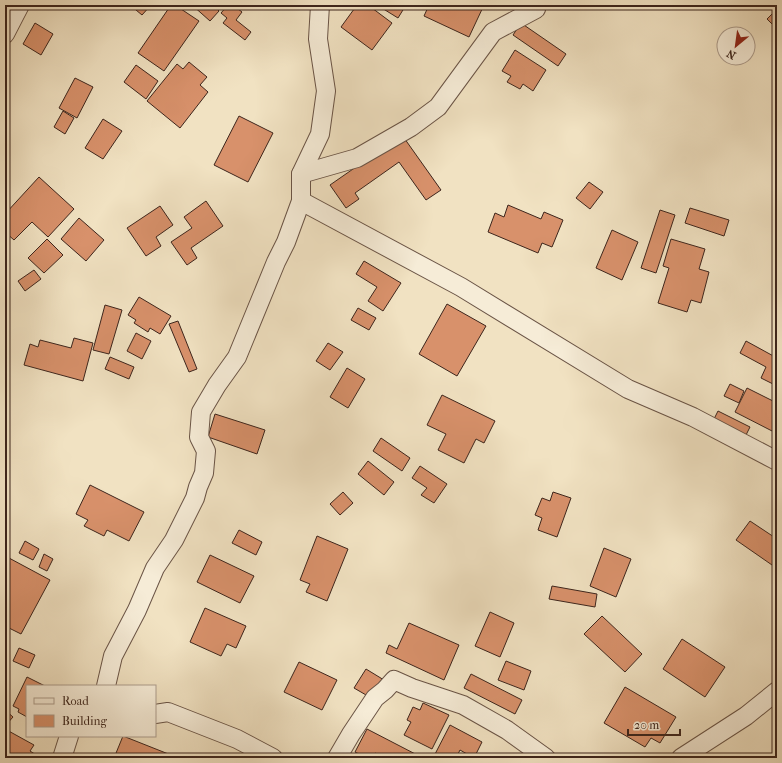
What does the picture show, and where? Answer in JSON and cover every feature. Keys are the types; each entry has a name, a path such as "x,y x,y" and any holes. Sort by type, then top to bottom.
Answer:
{"street":[{"path":"5,34 20,5"},
{"path":"106,685 113,656 137,610 154,568 174,540 195,498 204,473 206,451 199,437 201,412 236,357 286,242 301,201 301,174 320,134 326,91 318,39 320,5"},
{"path":"301,174 357,158 411,127 438,107 493,32 536,9"},
{"path":"301,201 461,287 628,389 693,417 777,461"},
{"path":"338,758 351,734 375,698 394,680 412,688 463,705 507,730 546,758"},
{"path":"681,758 746,716 777,691"},
{"path":"156,714 168,712 237,739 272,758"},
{"path":"62,758 69,737"}],"building":[{"path":"130,5 151,5 142,15"},
{"path":"171,5 175,5 199,21 164,71 138,53"},
{"path":"192,5 213,5 219,11 210,21"},
{"path":"228,5 233,5 242,12 236,20 251,32 245,40 223,23 227,18 221,13"},
{"path":"357,5 368,5 392,23 372,50 341,27"},
{"path":"377,5 406,5 398,18"},
{"path":"429,5 484,5 469,37 424,16"},
{"path":"777,9 777,29 767,19"},
{"path":"35,23 53,34 41,55 23,44"},
{"path":"521,23 566,54 558,66 513,35"},
{"path":"515,50 546,70 533,91 523,84 520,89 507,82 511,76 502,71"},
{"path":"189,62 207,77 200,85 208,92 180,128 147,101 177,64 183,69"},
{"path":"136,65 158,81 146,99 124,82"},
{"path":"75,78 93,87 77,118 59,108"},
{"path":"63,111 74,118 65,134 54,127"},
{"path":"239,116 273,133 248,182 214,165"},
{"path":"103,119 122,131 103,159 85,148"},
{"path":"402,135 441,190 426,200 399,162 355,193 359,199 346,208 330,185"},
{"path":"39,177 74,209 48,237 32,222 14,240 5,232 5,214"},
{"path":"589,182 603,192 590,209 576,198"},
{"path":"206,201 223,226 191,248 197,258 187,265 171,242 192,228 184,217"},
{"path":"508,205 541,219 544,212 563,220 552,247 542,243 538,253 488,232 495,213 504,217"},
{"path":"160,206 173,225 156,237 161,246 146,256 127,228"},
{"path":"690,208 729,220 724,236 685,223"},
{"path":"660,210 675,215 656,273 641,268"},
{"path":"79,218 104,240 86,261 61,239"},
{"path":"612,230 638,242 622,280 596,268"},
{"path":"47,239 63,255 44,273 28,258"},
{"path":"671,239 705,249 699,269 709,272 701,303 691,300 687,312 658,303 669,268 663,266"},
{"path":"364,261 401,283 383,311 368,301 377,287 356,274"},
{"path":"34,270 41,279 25,291 18,281"},
{"path":"139,297 171,316 160,334 150,328 148,332 134,323 136,320 128,315"},
{"path":"447,304 486,326 457,376 419,354"},
{"path":"105,305 122,310 109,354 93,350"},
{"path":"358,308 376,318 369,330 351,320"},
{"path":"178,321 197,369 189,372 169,324"},
{"path":"136,333 151,341 142,359 127,351"},
{"path":"74,338 93,343 83,381 24,365 30,344 38,347 40,340 71,348"},
{"path":"746,341 777,358 777,386 761,378 766,367 740,353"},
{"path":"328,343 343,352 330,370 316,361"},
{"path":"110,357 134,367 129,379 105,369"},
{"path":"347,368 365,379 348,408 330,397"},
{"path":"730,384 744,391 739,403 724,396"},
{"path":"747,388 777,403 777,426 774,432 735,412"},
{"path":"442,395 495,421 484,443 476,439 464,463 438,450 446,434 427,425"},
{"path":"718,411 750,427 745,437 713,421"},
{"path":"215,414 265,430 257,454 208,437"},
{"path":"381,438 410,458 402,471 373,451"},
{"path":"368,461 394,482 384,495 358,474"},
{"path":"420,466 447,484 434,503 421,495 427,488 412,478"},
{"path":"90,485 144,512 129,541 107,530 104,536 84,526 88,520 76,514"},
{"path":"343,492 353,503 340,515 330,504"},
{"path":"553,492 571,498 557,537 538,530 542,518 535,515 542,498 550,501"},
{"path":"750,521 777,539 777,558 772,565 736,540"},
{"path":"239,530 262,542 256,555 232,543"},
{"path":"317,536 348,549 327,601 306,592 310,584 300,580"},
{"path":"25,541 39,549 33,560 19,553"},
{"path":"604,548 631,559 616,597 590,586"},
{"path":"44,554 53,559 47,571 39,567"},
{"path":"210,555 254,576 240,603 197,582"},
{"path":"9,558 50,580 21,634 5,626 5,564"},
{"path":"552,586 597,594 595,607 549,599"},
{"path":"205,608 246,626 236,648 227,644 221,656 190,642"},
{"path":"490,612 514,623 500,657 475,646"},
{"path":"602,616 642,654 625,672 584,634"},
{"path":"409,623 459,645 444,680 386,653 389,645 397,649"},
{"path":"682,639 725,667 705,697 663,669"},
{"path":"19,648 35,655 29,668 13,661"},
{"path":"506,661 531,671 524,690 498,680"},
{"path":"299,662 337,680 322,710 284,692"},
{"path":"366,669 384,680 373,699 354,688"},
{"path":"471,674 522,700 515,714 464,688"},
{"path":"27,677 43,685 26,685 26,716 18,712 19,709 13,706"},
{"path":"625,687 676,717 660,743 651,738 645,747 604,723"},
{"path":"423,703 449,715 432,749 404,735 411,722 407,720 413,707 420,710"},
{"path":"5,710 13,717 5,726"},
{"path":"450,725 482,742 474,758 460,750 456,758 433,758"},
{"path":"5,729 34,745 30,751 41,758 5,758"},
{"path":"367,729 423,758 385,758 375,753 373,758 367,758 355,752"},
{"path":"123,737 176,757 176,758 114,758"}]}
